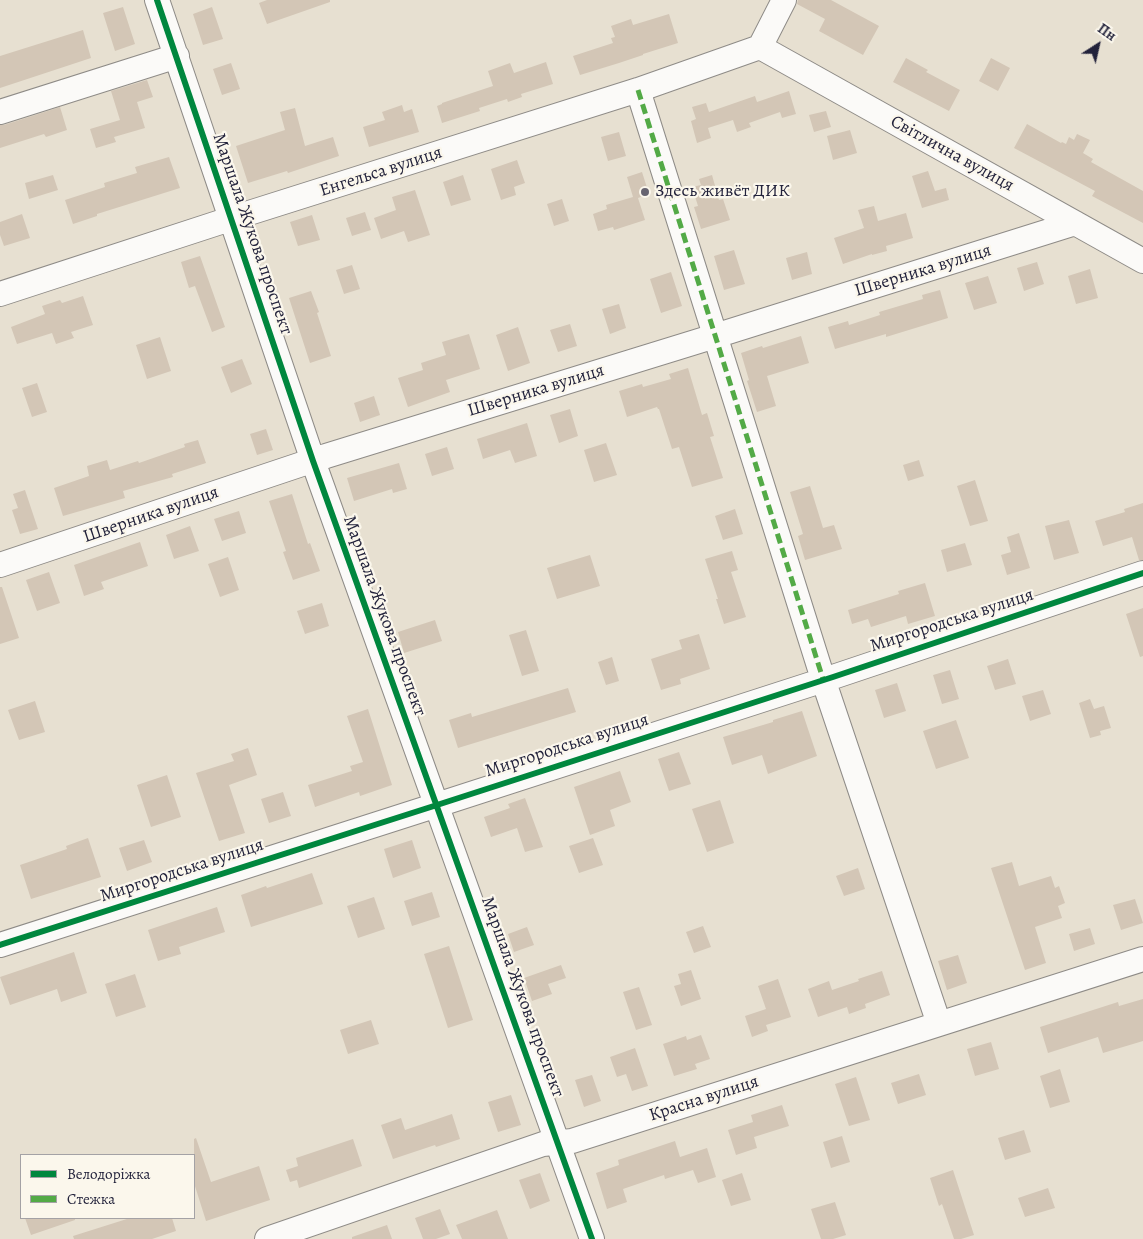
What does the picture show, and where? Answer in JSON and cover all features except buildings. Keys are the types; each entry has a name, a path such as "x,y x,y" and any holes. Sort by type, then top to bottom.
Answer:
{"street":[{"path":"760,47 784,0"},
{"name":"Маршала Жукова проспект","path":"164,2 177,56 312,461 592,1239"},
{"name":"Енгельса вулиця","path":"0,294 638,90 760,47"},
{"name":"Світлична вулиця","path":"760,47 1143,261"},
{"path":"0,112 177,56"},
{"path":"638,90 823,679 939,1024"},
{"name":"Шверника вулиця","path":"0,565 312,461 1075,223"},
{"name":"Миргородська вулиця","path":"0,944 437,805 1143,573"},
{"name":"Красна вулиця","path":"267,1239 543,1144 572,1140 1143,959"}],"marked path":[{"path":"638,90 823,679"}],"cycle path":[{"path":"157,0 313,461 592,1239"},
{"path":"0,945 833,677 1143,573"}],"place":[{"name":"Здесь живёт ДИК","path":"645,192"}]}
